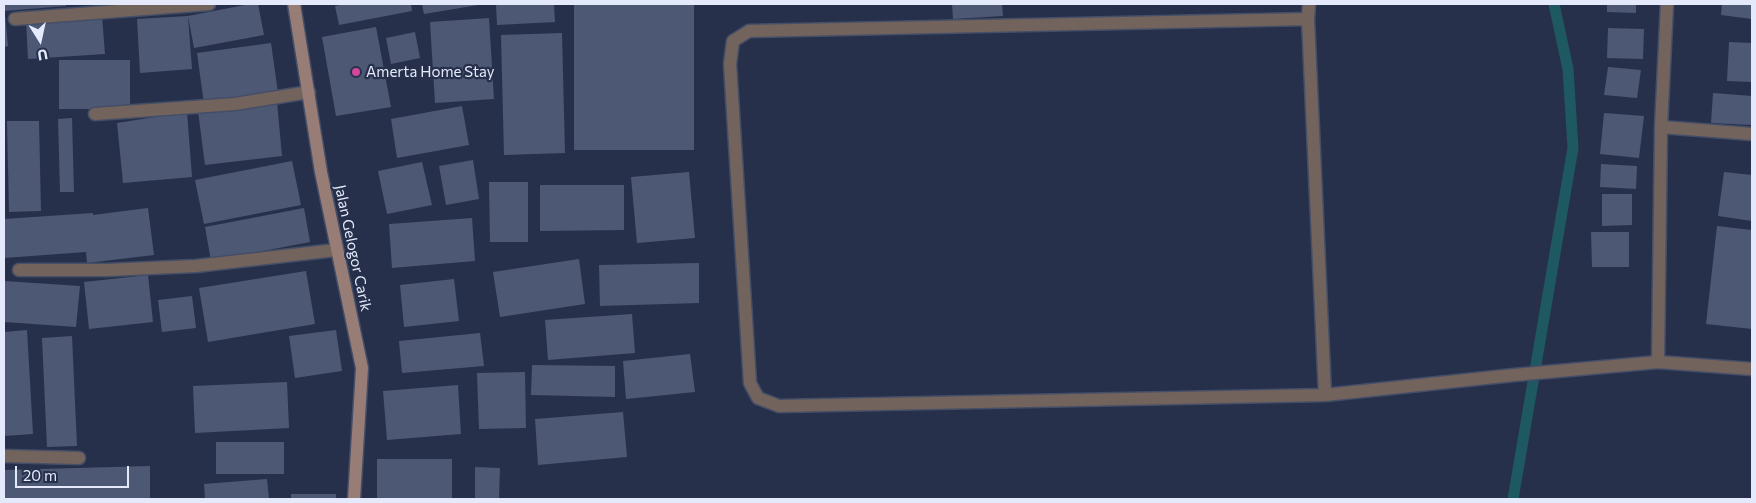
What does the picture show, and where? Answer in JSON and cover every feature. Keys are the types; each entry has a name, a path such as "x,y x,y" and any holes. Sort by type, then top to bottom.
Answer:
{"street":[{"path":"15,19 209,4"},
{"name":"Jalan Gelogor Carik","path":"294,4 321,172 362,368 354,499"},
{"path":"1309,4 1308,20 1325,394"},
{"path":"1658,362 1661,127 1666,4"},
{"path":"1308,20 749,32 733,41 730,64 750,383 758,398 780,406 1325,394 1658,362 1752,369"},
{"path":"94,114 235,104 308,92"},
{"path":"1661,127 1752,134"},
{"path":"19,270 107,270 196,266 336,250"},
{"path":"4,456 79,458"}],"building":[{"path":"4,4 66,4 66,6 4,11"},
{"path":"258,4 264,35 194,48 188,16"},
{"path":"345,4 411,4 412,11 339,25 335,6"},
{"path":"422,4 478,4 478,5 424,14"},
{"path":"496,4 554,4 555,22 497,25"},
{"path":"574,4 694,4 694,150 574,150"},
{"path":"952,4 1002,4 1003,16 953,19"},
{"path":"1607,4 1636,4 1636,13 1607,12"},
{"path":"1722,4 1752,4 1752,19 1721,15"},
{"path":"4,14 8,46 4,47"},
{"path":"102,16 105,54 28,59 26,21"},
{"path":"188,16 192,69 140,73 137,19"},
{"path":"489,18 494,99 435,103 430,22"},
{"name":"Amerta Home Stay","path":"376,27 391,107 336,116 322,37"},
{"path":"1608,28 1644,29 1643,59 1607,58"},
{"path":"415,32 420,58 391,64 386,38"},
{"path":"562,33 565,153 504,155 501,35"},
{"path":"1729,42 1752,43 1752,82 1727,81"},
{"path":"271,43 278,93 204,104 197,53"},
{"path":"59,60 130,60 130,109 59,109"},
{"path":"1608,67 1641,70 1637,98 1604,95"},
{"path":"1713,93 1752,96 1752,125 1711,123"},
{"path":"277,102 282,156 205,165 198,111"},
{"path":"462,106 469,145 397,158 391,119"},
{"path":"187,112 192,177 123,183 117,123"},
{"path":"1604,113 1644,116 1639,158 1600,154"},
{"path":"72,118 74,192 60,192 58,119"},
{"path":"7,121 39,121 41,211 9,212"},
{"path":"473,160 479,199 446,205 439,166"},
{"path":"292,161 301,205 204,224 195,180"},
{"path":"422,162 432,205 387,214 378,171"},
{"path":"1601,164 1637,166 1636,189 1600,187"},
{"path":"689,172 695,238 637,243 631,177"},
{"path":"1724,172 1752,175 1752,221 1718,216"},
{"path":"489,182 528,182 528,242 490,242"},
{"path":"540,185 624,185 624,230 540,231"},
{"path":"1602,194 1632,194 1632,225 1602,226"},
{"path":"148,208 154,255 87,263 86,252 4,258 4,219 93,213 93,215"},
{"path":"304,208 310,242 211,261 205,227"},
{"path":"472,218 475,261 392,268 389,224"},
{"path":"1717,226 1752,230 1752,329 1706,324"},
{"path":"1591,232 1629,232 1629,267 1592,267"},
{"path":"579,259 585,304 500,317 493,272"},
{"path":"699,263 699,303 600,306 599,265"},
{"path":"306,271 315,324 208,342 199,288"},
{"path":"148,275 153,322 89,329 84,282"},
{"path":"454,279 459,321 404,327 400,285"},
{"path":"4,281 80,286 76,327 4,322"},
{"path":"192,296 196,328 162,332 158,300"},
{"path":"632,314 635,353 548,360 545,320"},
{"path":"27,330 33,434 4,436 4,332"},
{"path":"336,330 342,371 295,378 289,336"},
{"path":"480,333 484,366 402,373 399,341"},
{"path":"72,336 77,446 47,447 42,338"},
{"path":"690,354 695,392 626,399 623,361"},
{"path":"532,365 615,366 615,397 531,395"},
{"path":"525,372 526,428 479,429 477,373"},
{"path":"287,382 289,428 195,433 193,386"},
{"path":"458,385 461,434 387,440 383,391"},
{"path":"623,412 627,457 538,465 535,419"},
{"path":"216,442 284,442 284,474 216,474"},
{"path":"377,459 452,459 452,499 377,499"},
{"path":"150,466 150,499 4,499 4,470"},
{"path":"475,467 500,468 499,499 475,499"},
{"path":"267,479 269,499 205,499 204,484"},
{"path":"291,494 336,494 336,499 291,499"}],"waterway":[{"path":"1513,499 1573,148 1568,69 1554,4"}],"place":[{"name":"Amerta Home Stay","path":"356,72"}]}
